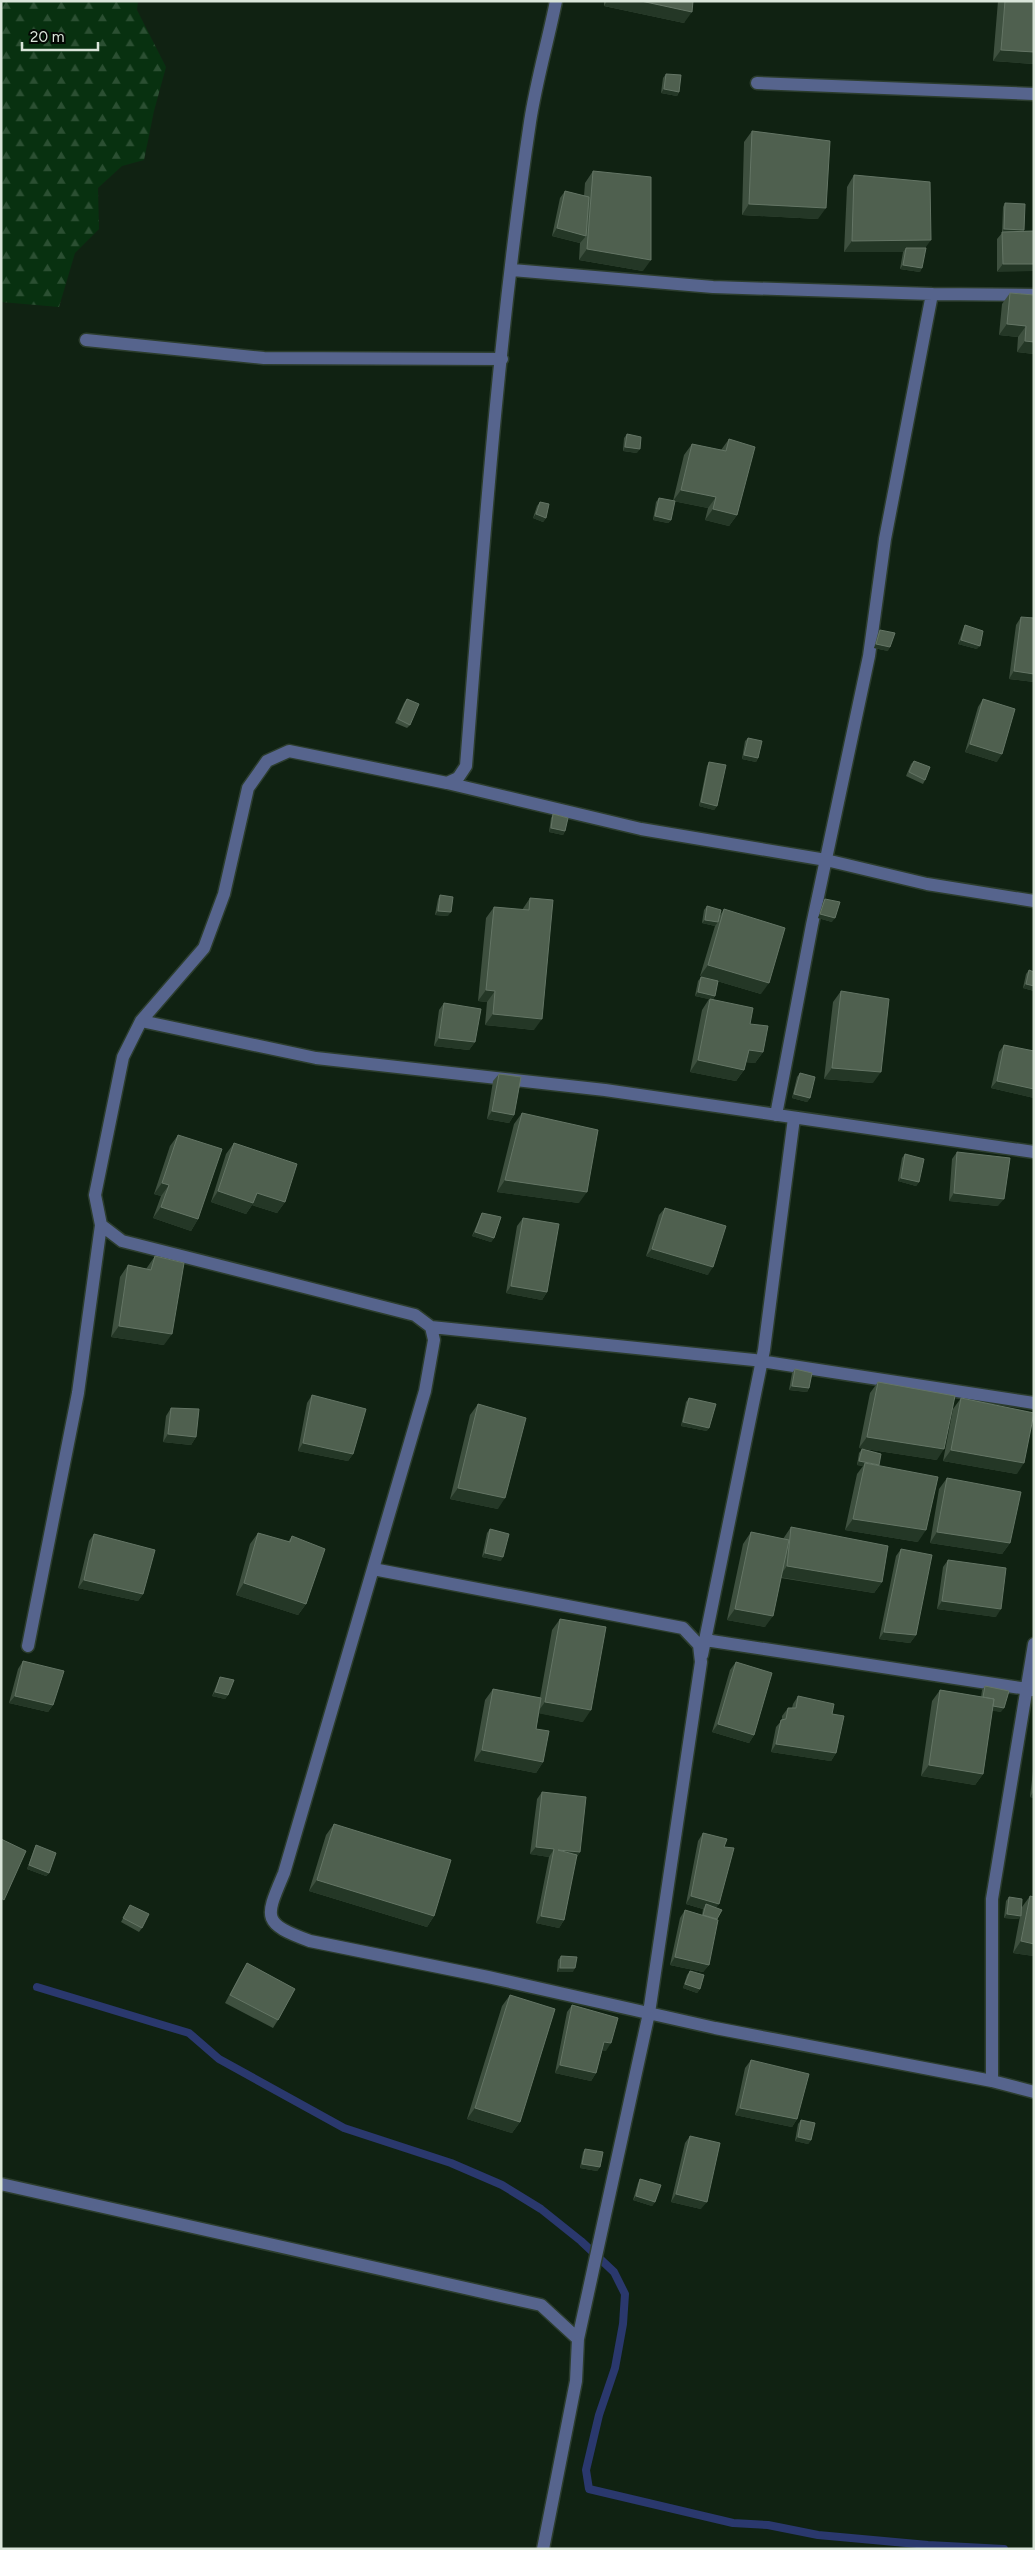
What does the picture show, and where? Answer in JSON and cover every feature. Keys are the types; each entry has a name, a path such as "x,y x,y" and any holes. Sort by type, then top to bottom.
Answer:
{"street":[{"path":"446,783 458,778 466,766 502,359 512,270 530,121 556,1"},
{"path":"757,83 1034,94"},
{"path":"512,270 713,287 932,294 1034,295"},
{"path":"776,1115 826,860 869,656 885,539 932,294"},
{"path":"86,340 264,358 502,359"},
{"path":"28,1646 78,1393 101,1225 94,1195 123,1057 141,1021 204,948 224,894 248,788 267,761 289,751 446,783 641,829 826,860 927,884 1034,901"},
{"path":"141,1021 316,1058 605,1090 1034,1152"},
{"path":"543,2549 576,2381 578,2339 649,2013 701,1662 762,1361 794,1118"},
{"path":"101,1225 122,1241 415,1315 431,1327 762,1361 1034,1403"},
{"path":"431,1327 434,1340 425,1391 284,1873 270,1908 274,1924 283,1932 310,1942 488,1977 649,2013 992,2081 1034,2092"},
{"path":"373,1568 683,1628 699,1646 701,1662"},
{"path":"705,1640 1030,1690"},
{"path":"992,2081 992,1899 1030,1690 1034,1644"},
{"path":"1,2184 541,2304 578,2339"}],"green space":[{"path":"1,1 138,1 137,10 166,67 154,111 144,160 122,166 98,188 99,229 75,253 59,307 1,302"}],"building":[{"path":"641,1 693,1 692,12"},
{"path":"1005,1 1034,1 1034,52 1001,50"},
{"path":"666,74 681,75 679,92 664,89"},
{"path":"752,131 830,141 826,208 749,204"},
{"path":"593,171 651,177 651,260 587,249"},
{"path":"854,175 930,182 931,240 852,241"},
{"path":"565,191 589,197 586,236 557,228"},
{"path":"1005,203 1025,204 1024,230 1004,229"},
{"path":"1034,231 1034,264 1003,264 1002,232"},
{"path":"906,248 926,248 922,268 903,265"},
{"path":"1010,293 1034,295 1034,342 1025,341 1026,326 1007,324"},
{"path":"627,434 641,437 640,449 625,447"},
{"path":"729,439 755,447 737,515 713,509 716,497 681,490 692,444 726,451"},
{"path":"659,498 675,501 671,520 655,516"},
{"path":"540,502 549,504 546,518 536,514"},
{"path":"1021,617 1034,618 1034,674 1014,671"},
{"path":"965,625 983,631 980,646 961,640"},
{"path":"880,630 895,633 890,647 876,644"},
{"path":"407,699 419,704 410,725 398,719"},
{"path":"983,699 1015,709 1002,754 970,744"},
{"path":"748,738 762,741 758,758 744,755"},
{"path":"914,761 930,767 925,780 909,772"},
{"path":"709,762 726,765 717,806 701,802"},
{"path":"553,814 568,818 565,831 551,828"},
{"path":"440,895 453,897 451,912 438,911"},
{"path":"530,898 553,900 542,1019 493,1014 495,991 486,990 494,907 529,910"},
{"path":"825,899 840,902 835,918 820,914"},
{"path":"707,906 721,910 718,922 705,920"},
{"path":"724,909 785,928 769,983 708,965"},
{"path":"1029,970 1034,972 1034,986 1026,984"},
{"path":"701,977 718,981 715,996 698,992"},
{"path":"841,991 889,999 881,1072 832,1068"},
{"path":"710,999 753,1008 750,1024 768,1026 763,1052 749,1050 744,1070 698,1060"},
{"path":"444,1003 481,1009 475,1042 439,1038"},
{"path":"1004,1045 1034,1051 1034,1089 997,1081"},
{"path":"800,1073 815,1077 810,1098 794,1094"},
{"path":"499,1074 521,1077 514,1115 492,1111"},
{"path":"522,1113 598,1130 587,1192 505,1180"},
{"path":"178,1135 222,1149 198,1219 161,1207 169,1185 162,1183"},
{"path":"234,1143 297,1164 285,1202 257,1193 253,1203 218,1191"},
{"path":"957,1152 1010,1158 1004,1199 954,1193"},
{"path":"905,1154 924,1159 919,1182 901,1178"},
{"path":"665,1208 726,1226 713,1267 652,1249"},
{"path":"482,1213 501,1217 494,1238 475,1232"},
{"path":"523,1218 559,1224 547,1292 511,1286"},
{"path":"155,1256 184,1263 172,1334 119,1326 128,1265 151,1270"},
{"path":"795,1369 812,1373 809,1388 792,1386"},
{"path":"878,1382 955,1396 944,1449 867,1437"},
{"path":"312,1395 366,1409 353,1454 303,1443"},
{"path":"689,1398 716,1404 709,1428 683,1422"},
{"path":"961,1398 1034,1413 1024,1463 951,1450"},
{"path":"478,1404 526,1418 505,1498 458,1488"},
{"path":"171,1408 199,1409 196,1437 168,1434"},
{"path":"862,1449 881,1454 879,1465 859,1461"},
{"path":"865,1463 938,1477 926,1530 853,1519"},
{"path":"947,1478 1021,1492 1010,1543 937,1532"},
{"path":"791,1527 888,1546 882,1582 787,1566"},
{"path":"490,1529 509,1534 503,1557 485,1553"},
{"path":"751,1532 789,1540 773,1616 735,1609"},
{"path":"258,1533 290,1542 292,1536 325,1549 306,1604 244,1583"},
{"path":"94,1534 155,1550 143,1594 84,1580"},
{"path":"901,1549 932,1555 916,1635 884,1632"},
{"path":"948,1560 1006,1568 1001,1609 942,1601"},
{"path":"560,1619 606,1627 591,1710 545,1702"},
{"path":"23,1661 64,1671 53,1705 15,1696"},
{"path":"736,1662 772,1673 754,1735 718,1724"},
{"path":"220,1677 234,1680 228,1695 215,1692"},
{"path":"985,1686 1009,1691 1004,1708 993,1706 994,1699 983,1697"},
{"path":"493,1689 541,1698 536,1729 549,1731 543,1762 482,1750"},
{"path":"940,1690 994,1699 983,1774 929,1765"},
{"path":"798,1696 834,1704 832,1714 844,1716 836,1753 776,1744 781,1720 786,1719 788,1708 796,1708"},
{"path":"542,1792 586,1797 580,1852 558,1850 577,1855 564,1920 541,1916 554,1849 536,1847"},
{"path":"334,1824 451,1860 434,1916 317,1880"},
{"path":"703,1833 727,1839 724,1847 734,1848 719,1904 691,1896"},
{"path":"1,1839 26,1851 4,1900 1,1898"},
{"path":"36,1845 56,1853 49,1873 29,1865"},
{"path":"1030,1896 1034,1897 1034,1944 1021,1941"},
{"path":"1009,1897 1022,1899 1021,1916 1007,1914"},
{"path":"706,1904 722,1910 717,1919 703,1915"},
{"path":"130,1905 149,1914 142,1928 123,1918"},
{"path":"685,1910 718,1920 709,1965 675,1957"},
{"path":"561,1956 577,1957 575,1968 560,1968"},
{"path":"247,1963 295,1989 278,2020 230,1995"},
{"path":"690,1971 704,1975 700,1989 685,1984"},
{"path":"510,1995 555,2009 520,2122 475,2108"},
{"path":"572,2005 618,2018 611,2043 604,2042 596,2073 560,2065"},
{"path":"751,2060 809,2074 797,2119 740,2108"},
{"path":"801,2120 815,2123 811,2140 798,2137"},
{"path":"690,2136 720,2143 707,2202 676,2194"},
{"path":"585,2149 603,2152 600,2167 582,2164"},
{"path":"640,2179 661,2185 655,2202 636,2196"}],"waterway":[{"path":"37,1987 189,2033 219,2059 344,2128 451,2163 502,2185 541,2209 581,2241 614,2272 625,2294 623,2324 615,2368 599,2415 586,2470 589,2489 733,2523 768,2525 818,2535 928,2545 1004,2549"}]}
